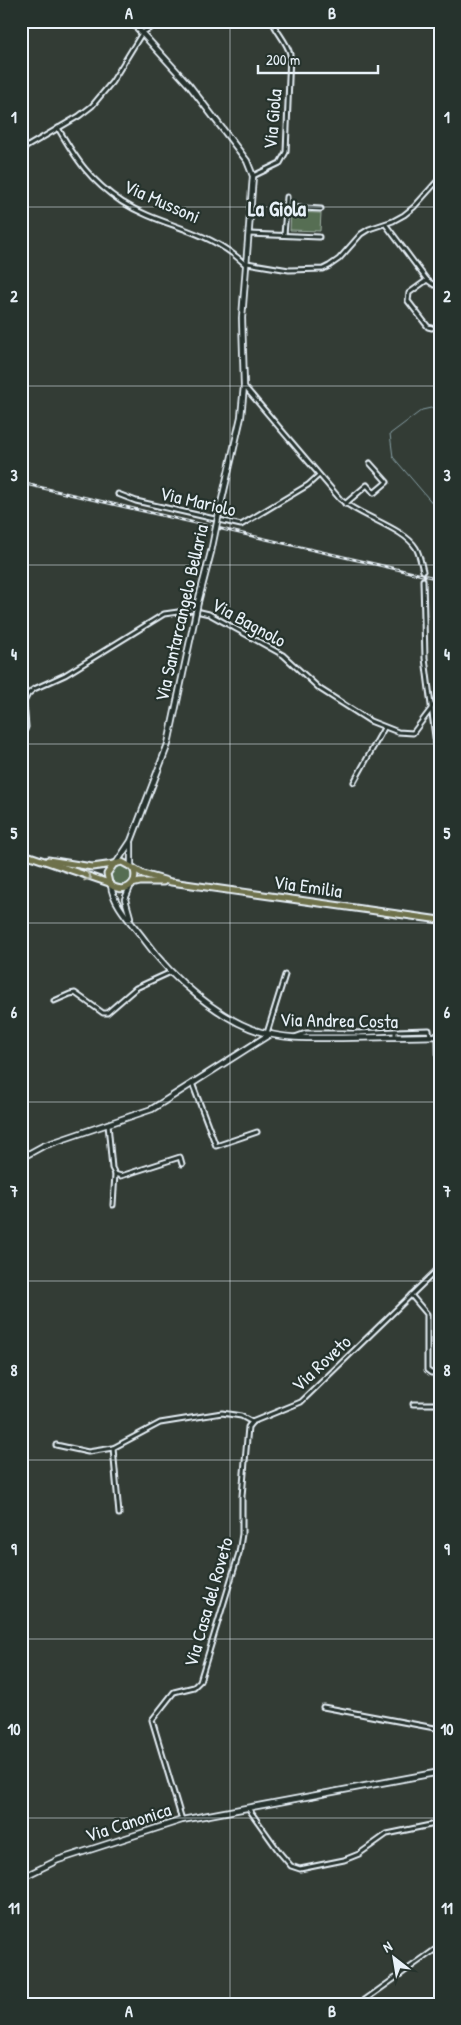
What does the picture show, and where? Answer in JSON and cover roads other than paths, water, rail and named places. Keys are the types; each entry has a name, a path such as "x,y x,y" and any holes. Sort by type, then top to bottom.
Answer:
{"main road":[{"name":"Via Emilia","path":"21,853 110,884 122,890 140,882 172,882"},
{"name":"Via Emilia","path":"35,858 92,867 122,862 143,874 172,882 440,920"},
{"path":"110,884 107,874 116,863"},
{"path":"131,886 135,876 132,867"}],"street":[{"path":"131,21 189,85 247,161 253,176"},
{"path":"21,150 79,116 103,95 142,33 161,21"},
{"name":"Via Giola","path":"253,176 280,163 286,152 290,54 272,21"},
{"name":"Via Mussoni","path":"58,128 86,173 121,202 208,237 247,264"},
{"name":"Via Santarcangelo Bellaria","path":"116,863 131,841 168,744 198,602 241,417 244,386 242,318 253,176"},
{"path":"247,264 290,270 323,268 334,263 361,234 369,229 386,225 404,215 414,207 440,178"},
{"path":"284,235 286,197"},
{"path":"286,207 321,209"},
{"path":"386,225 427,280 434,285 440,283"},
{"path":"250,234 319,237"},
{"path":"427,280 409,293 408,301 428,327 432,328"},
{"path":"244,386 345,504 408,541 415,548 422,571"},
{"path":"345,504 367,485 374,493 387,482 370,463"},
{"name":"Via Mariolo","path":"118,494 136,501 241,525 308,485 319,474"},
{"path":"422,580 424,658 440,776"},
{"name":"Via Bagnolo","path":"21,740 26,727 24,702 28,694 34,689 66,675 164,614 192,610 210,614 283,655 320,689 384,728 406,734 412,733 424,716 431,711"},
{"path":"431,711 440,697"},
{"path":"354,782 384,728"},
{"name":"Via Santarcangelo Bellaria","path":"131,841 132,867"},
{"name":"Via Andrea Costa","path":"110,884 116,902 158,959 198,995 243,1025 268,1033 293,1037 395,1034 439,1036"},
{"name":"Via Andrea Costa","path":"131,886 125,899 131,921"},
{"path":"54,1001 75,993 107,1013 136,988 171,972"},
{"path":"21,1158 43,1146 152,1109 268,1033 285,974"},
{"path":"438,1088 439,1036"},
{"path":"192,1083 216,1146 257,1132"},
{"path":"108,1124 112,1168 115,1174 112,1205"},
{"path":"115,1174 121,1176 180,1157 182,1164"},
{"name":"Via Roveto","path":"252,1422 301,1402 440,1267"},
{"path":"411,1295 426,1310 427,1314 427,1370 430,1373 440,1373"},
{"path":"413,1404 440,1404"},
{"path":"56,1445 88,1452 113,1448 160,1424 222,1414 241,1416 252,1422"},
{"name":"Via Casa del Roveto","path":"182,1820 152,1720 174,1692 194,1687 200,1681 239,1553 242,1534 242,1496 248,1427 252,1422"},
{"path":"113,1448 119,1514"},
{"path":"323,1707 440,1729"},
{"name":"Via Canonica","path":"21,1878 58,1860 182,1820 440,1772"},
{"path":"248,1808 291,1866 300,1869 344,1860 359,1854 386,1834 440,1823"},
{"path":"359,2004 440,1946"}],"waterway":[{"path":"440,406 422,410 390,434 393,457 440,512"}],"railway":[{"path":"21,483 440,579"}],"district":[{"name":"La Giola","path":"277,209"}]}
